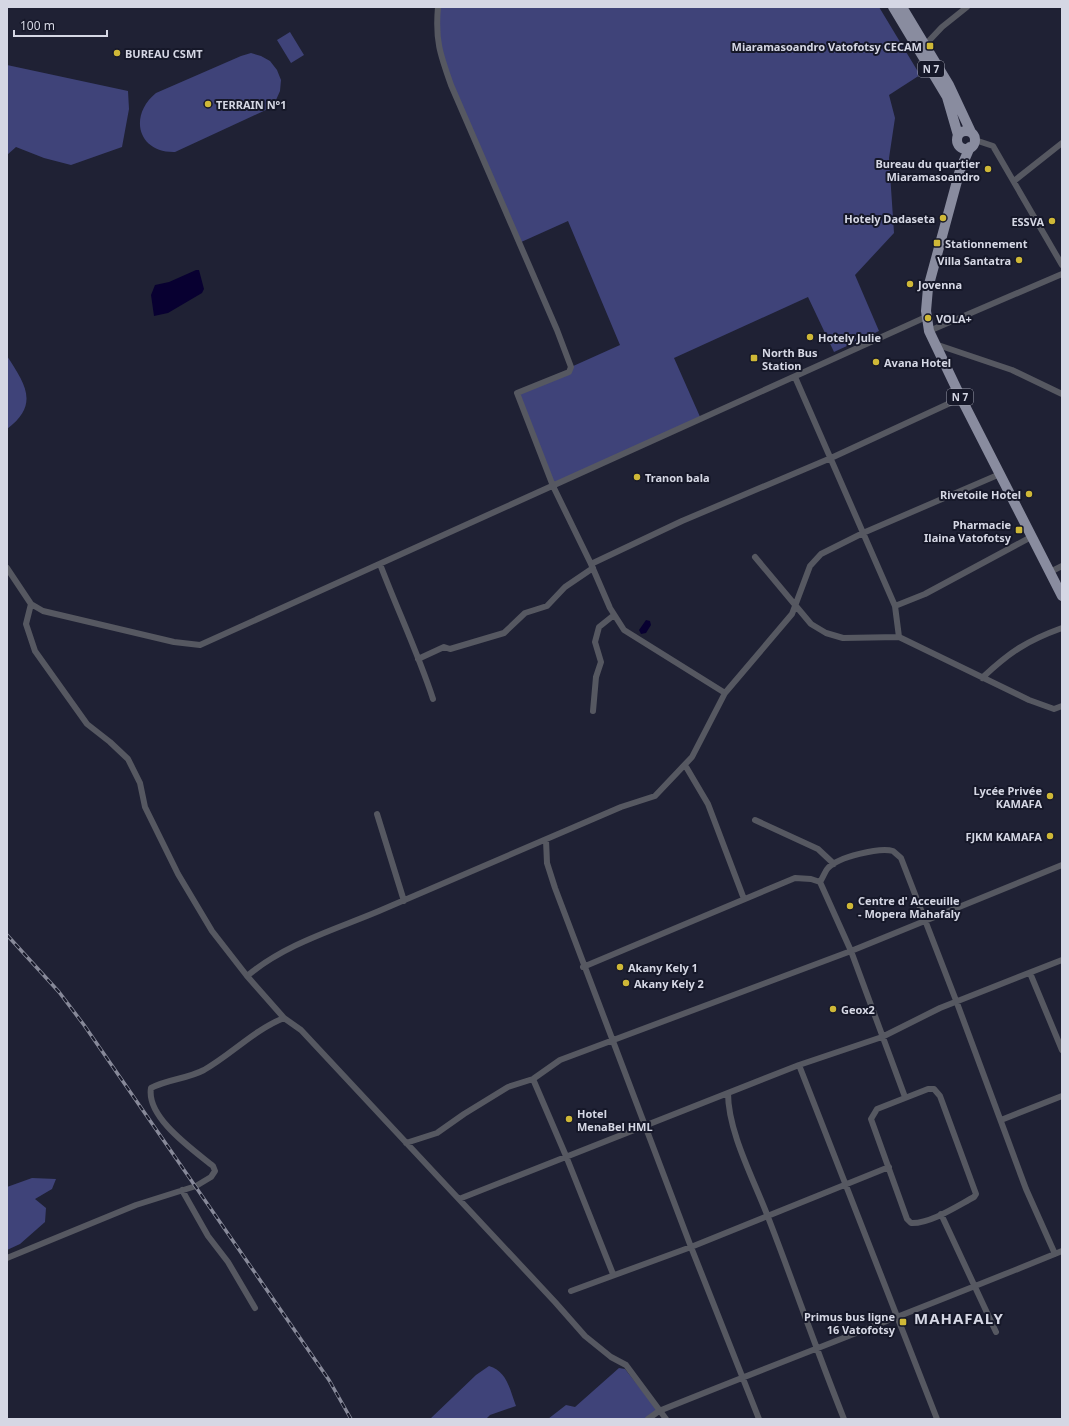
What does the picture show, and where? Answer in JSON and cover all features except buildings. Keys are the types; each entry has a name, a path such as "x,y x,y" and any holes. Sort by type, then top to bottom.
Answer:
{"main road":[{"name":"N 7","path":"893,7 947,97 958,135"},
{"name":"N 7","path":"902,7 949,85 972,140 960,170 928,288 926,318 929,331 961,398 1062,596"},
{"path":"962,131 972,140 965,148 959,146 957,141 958,135 962,131"},
{"name":"N 7","path":"959,146 960,170"}],"street":[{"path":"438,7 436,26 438,50 451,85 557,330 570,367 569,372 518,393 553,486 614,615 624,630 725,693"},
{"path":"925,45 942,27 967,7"},
{"path":"972,140 993,146 1062,265"},
{"path":"1014,181 1062,143"},
{"path":"929,331 1062,274"},
{"path":"7,568 31,604 43,611 174,642 200,645 926,318"},
{"path":"934,343 1012,370 1062,394"},
{"path":"795,377 895,606 899,637"},
{"path":"418,659 444,647 450,649 504,633 525,613 547,606 565,587 592,566 682,521 831,458 961,398"},
{"path":"247,976 260,964 294,945 404,901 622,807 655,796 692,757 725,693 792,614 794,605 810,566 821,554 863,533 1000,474"},
{"path":"895,606 925,594 1031,537"},
{"path":"755,557 811,624 826,633 843,638 899,637 1029,700 1054,709 1062,706"},
{"path":"380,564 425,674 433,699"},
{"path":"1050,572 1062,566"},
{"path":"31,604 26,624 35,651 87,724 110,742 128,759 140,783 145,807 178,874 212,931 247,976 284,1018 302,1030 585,1336 611,1357 626,1365 666,1419"},
{"path":"593,711 596,677 601,662 595,642 599,627 614,615"},
{"path":"982,678 1011,652 1038,636 1062,628"},
{"path":"685,765 708,804 744,899"},
{"path":"377,814 404,901"},
{"path":"755,820 818,850 834,864"},
{"path":"546,840 547,863 583,967 691,1248 759,1419"},
{"path":"820,882 828,868 834,864 877,850 893,851 901,858 1026,1188 1055,1254"},
{"path":"406,1143 437,1133 464,1114 508,1087 533,1079 560,1060 851,950 1062,865"},
{"path":"583,967 795,878 811,879 820,882 851,950 905,1097"},
{"path":"459,1199 799,1065 882,1037 940,1008 957,1003 1062,960"},
{"path":"1030,973 1062,1050"},
{"path":"7,1258 136,1204 196,1186 211,1177 215,1171 213,1166 179,1140 157,1112 150,1096 151,1088 161,1082 187,1078 204,1069 269,1024 284,1018"},
{"path":"799,1065 937,1419"},
{"path":"533,1079 566,1156 613,1274"},
{"path":"928,1089 934,1089 938,1092 975,1187 976,1194 974,1197 941,1214 917,1223 911,1223 908,1219 889,1167 871,1119 877,1109 905,1097 928,1089"},
{"path":"728,1093 731,1122 768,1217 816,1349 844,1419"},
{"path":"1001,1120 1062,1096"},
{"path":"572,1291 613,1274 691,1248 889,1167"},
{"path":"182,1190 208,1236 228,1262 255,1308"},
{"path":"941,1214 996,1332"},
{"path":"648,1419 659,1411 742,1377 976,1287 1062,1251"}],"shaded area":[{"path":"438,7 879,7 920,75 889,95 895,118 889,158 894,233 855,275 879,331 834,352 808,297 674,358 701,419 553,486 517,393 569,372 571,367 620,345 568,221 519,243 438,50"},
{"path":"290,32 304,55 291,63 277,40"},
{"name":"TERRAIN N°1","path":"251,53 270,61 277,70 281,80 280,91 276,100 268,109 175,152 162,151 152,146 145,140 141,132 140,122 142,112 147,102 156,93"},
{"path":"7,65 128,91 129,109 122,147 71,165 44,158 16,147 7,155"},
{"path":"199,270 204,289 202,293 168,313 154,316 151,295 155,285 169,282"},
{"path":"7,356 24,385 26,402 23,411 17,420 7,429"},
{"path":"646,620 650,621 651,625 646,633 641,634 639,630"},
{"path":"32,1178 56,1179 52,1189 35,1199 46,1208 45,1222 20,1244 7,1250 7,1187"},
{"path":"489,1366 495,1368 504,1377 510,1388 516,1406 490,1415 486,1419 430,1419 476,1375"},
{"path":"619,1368 625,1369 659,1412 651,1419 548,1419 566,1405 575,1407"}],"railway":[{"path":"7,935 59,992 84,1025 329,1380 351,1419"}],"place":[{"name":"Miaramasoandro Vatofotsy CECAM","path":"930,46"},
{"name":"BUREAU CSMT","path":"117,53"},
{"name":"TERRAIN N°1","path":"208,104"},
{"name":"Bureau du quartier Miaramasoandro","path":"988,169"},
{"name":"Hotely Dadaseta","path":"943,218"},
{"name":"ESSVA","path":"1052,221"},
{"name":"Stationnement","path":"937,243"},
{"name":"Villa Santatra","path":"1019,260"},
{"name":"Jovenna","path":"910,284"},
{"name":"VOLA+","path":"928,318"},
{"name":"Hotely Julie","path":"810,337"},
{"name":"North Bus Station","path":"754,358"},
{"name":"Avana Hotel","path":"876,362"},
{"name":"Tranon bala","path":"637,477"},
{"name":"Rivetoile Hotel","path":"1029,494"},
{"name":"Pharmacie Ilaina Vatofotsy","path":"1019,530"},
{"name":"Lycée Privée KAMAFA","path":"1050,796"},
{"name":"FJKM KAMAFA","path":"1050,836"},
{"name":"Centre d' Acceuille - Mopera Mahafaly","path":"850,906"},
{"name":"Akany Kely 1","path":"620,967"},
{"name":"Akany Kely 2","path":"626,983"},
{"name":"Geox2","path":"833,1009"},
{"name":"Hotel MenaBel HML","path":"569,1119"},
{"name":"Primus bus ligne 16 Vatofotsy","path":"903,1322"}],"district":[{"name":"MAHAFALY","path":"959,1318"}]}
